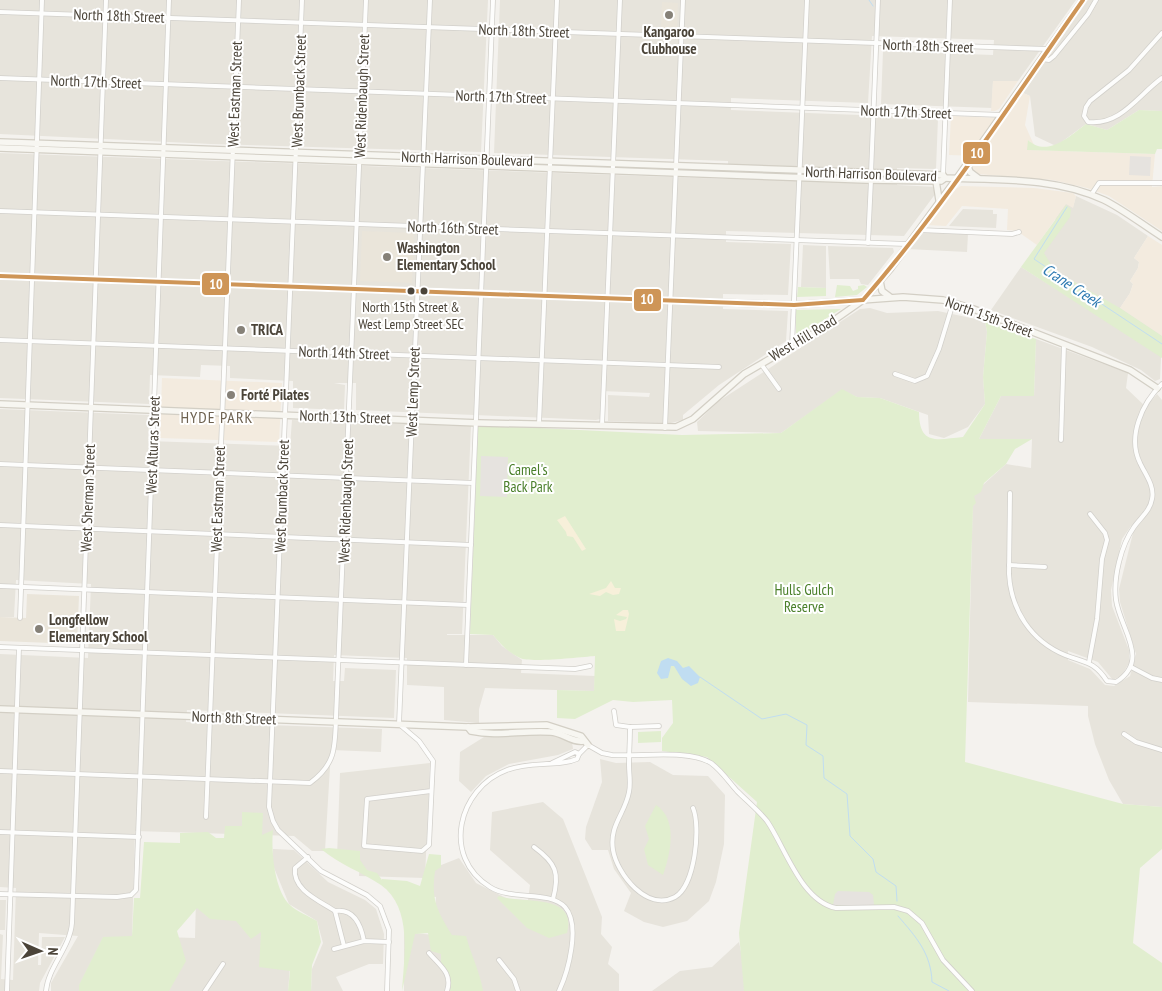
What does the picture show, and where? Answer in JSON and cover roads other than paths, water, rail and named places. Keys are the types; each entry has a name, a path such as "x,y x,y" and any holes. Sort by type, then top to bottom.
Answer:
{"street":[{"path":"20,618 42,0"},
{"name":"West Sherman Street","path":"46,991 50,977 71,934 106,0"},
{"name":"West Alturas Street","path":"73,896 126,897 136,890 170,0"},
{"name":"West Eastman Street","path":"206,817 238,0"},
{"name":"West Brumback Street","path":"302,0 270,812 278,830 308,858"},
{"name":"West Ridenbaugh Street","path":"270,781 310,782 332,759 335,750 366,0"},
{"name":"West Lemp Street","path":"399,724 430,0"},
{"path":"466,665 493,0"},
{"path":"539,424 557,0"},
{"path":"602,426 620,0"},
{"path":"665,428 683,0"},
{"path":"792,346 806,0"},
{"path":"868,243 878,0"},
{"path":"950,0 944,177 1041,183 1066,187 1091,195 1121,210 1162,238"},
{"name":"West Hill Road","path":"688,422 722,391 760,364 792,346 863,300 880,281 957,178 1083,0"},
{"path":"1042,59 1048,60 1054,56 1088,14 1096,0"},
{"name":"North 18th Street","path":"0,12 1047,50"},
{"path":"1162,33 1129,70 1090,101 1084,111 1086,120 1096,122 1118,116 1137,102 1162,78"},
{"name":"North 17th Street","path":"0,78 1002,115"},
{"name":"North Harrison Boulevard","path":"0,142 101,149 799,174 936,182 941,182 944,177"},
{"name":"North Harrison Boulevard","path":"0,148 38,146"},
{"path":"967,164 974,177 983,180"},
{"name":"North Harrison Boulevard","path":"871,177 944,177"},
{"path":"936,182 939,190 939,200"},
{"path":"1091,195 1099,183 1162,183"},
{"name":"North 16th Street","path":"0,211 906,244"},
{"path":"917,230 1012,234 1019,232"},
{"name":"North 15th Street","path":"0,276 794,305 892,298 928,298 952,303 1064,344 1130,370 1160,388"},
{"path":"880,281 882,291 892,298"},
{"path":"895,374 915,381 927,376 939,349 952,303"},
{"name":"North 14th Street","path":"0,340 719,367"},
{"path":"1061,440 1064,344"},
{"path":"760,364 779,388"},
{"path":"1010,492 1009,565 1012,598 1026,625 1048,647 1065,655 1089,662 1107,681 1111,682 1122,679 1131,667 1133,658 1116,602 1115,592 1125,545 1135,526 1148,512 1153,496 1150,481 1137,456 1137,435 1140,412 1160,388"},
{"name":"North 13th Street","path":"0,404 665,428 676,427 688,422"},
{"path":"0,464 473,483"},
{"path":"1089,662 1097,619 1102,559 1107,540 1105,533 1090,514"},
{"path":"0,525 344,538 471,545"},
{"path":"1009,565 1045,567"},
{"path":"0,586 468,605"},
{"path":"0,647 575,669 590,666"},
{"path":"7,991 19,648"},
{"path":"1131,667 1152,678 1162,680"},
{"name":"North 8th Street","path":"0,708 468,727 471,731 490,734 551,732 577,742 585,742 602,753 629,757 694,757 711,763 766,819 797,874 817,899 826,906 836,908 894,907 908,911 922,923 943,960 972,991"},
{"path":"614,711 616,725 630,727 659,726"},
{"path":"399,724 419,741 433,763 429,845 427,849 422,851 364,846 367,799 431,791"},
{"path":"630,727 629,794 614,827 613,850 620,870 626,879 650,898 667,900 676,896 684,889 696,842 697,818 693,808"},
{"path":"1124,734 1136,742 1162,750"},
{"path":"559,991 569,962 573,924 565,907 553,899 512,895 490,888 469,867 460,840 460,825 466,805 477,790 491,778 507,770 552,763 575,752 579,754 585,742"},
{"path":"0,771 270,781"},
{"path":"0,832 139,837"},
{"path":"534,847 547,856 555,869 557,883 553,899"},
{"path":"364,941 359,922 353,915 335,910 308,894 295,877 295,868 308,858 327,875 367,895 380,906 388,922 387,991"},
{"path":"0,894 73,896"},
{"path":"335,910 344,946"},
{"path":"334,949 364,941 389,942"},
{"path":"429,952 447,975 446,991"},
{"path":"436,961 441,956"},
{"path":"499,960 514,979 518,991"},
{"path":"205,991 223,964"}],"water":[{"path":"668,658 677,661 683,668 689,666 700,677 698,683 691,686 682,679 674,666 671,666 668,678 661,679 657,673 661,661"}],"waterway":[{"name":"Crane Creek","path":"869,0 873,6"},
{"name":"Crane Creek","path":"1067,207 1034,259 1162,344"},
{"path":"700,677 762,719 786,714 807,725 806,745 823,756 824,778 847,794 850,836 873,859 876,872 896,886 897,901"},
{"path":"898,916 926,954 932,982 949,991"}],"place":[{"name":"Kangaroo Clubhouse","path":"669,15"},
{"name":"Washington Elementary School","path":"387,257"},
{"name":"North 15th Street & West Lemp Street SEC","path":"411,291"},
{"name":"TRICA","path":"241,330"},
{"name":"Forté Pilates","path":"231,395"},
{"name":"Longfellow Elementary School","path":"39,629"}],"district":[{"name":"HYDE PARK","path":"217,417"}],"park label":[{"name":"Camel's Back Park","path":"528,478"},
{"name":"Hulls Gulch Reserve","path":"804,598"}]}
